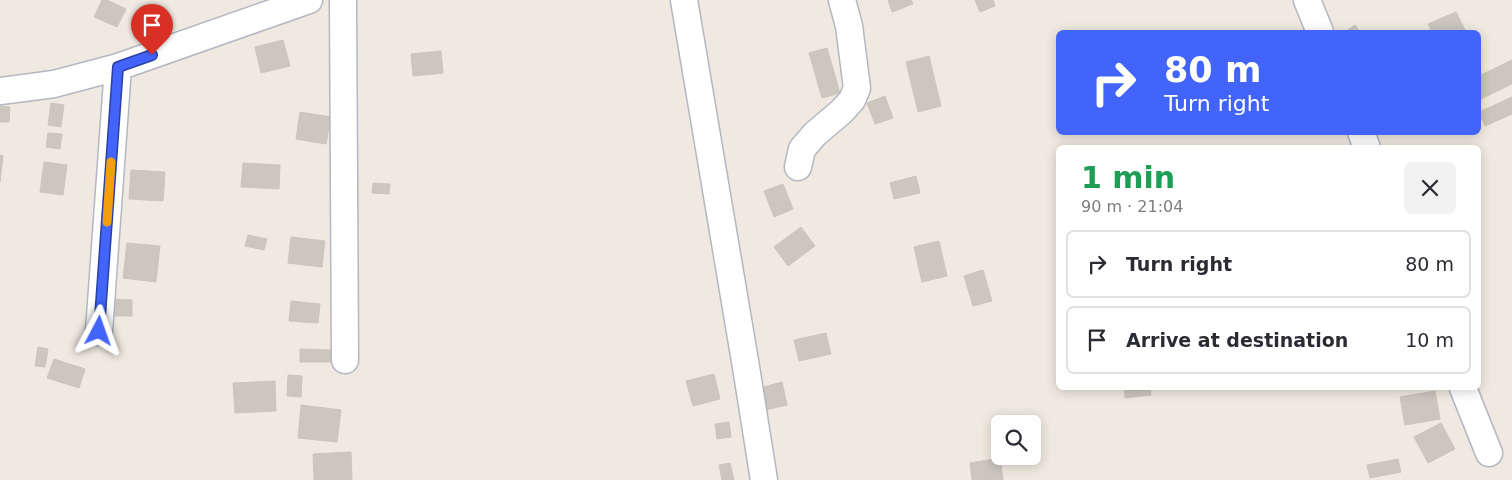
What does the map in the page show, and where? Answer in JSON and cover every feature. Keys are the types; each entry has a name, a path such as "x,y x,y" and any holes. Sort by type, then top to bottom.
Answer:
{"street":[{"path":"0,91 54,84 118,67 259,10 309,0"},
{"path":"343,0 345,360"},
{"path":"684,0 764,480"},
{"path":"798,167 802,149 815,134 852,100 857,88 849,26 842,0"},
{"path":"1307,0 1319,30"},
{"path":"99,331 118,67"},
{"path":"1464,390 1489,453"}],"building":[{"path":"102,0 107,0 126,9 117,27 94,17"},
{"path":"888,0 911,0 913,4 892,12"},
{"path":"975,0 993,0 995,6 980,12"},
{"path":"1456,12 1465,30 1431,30 1428,24"},
{"path":"1355,25 1359,30 1348,30"},
{"path":"283,40 290,66 261,73 255,47"},
{"path":"827,48 840,93 822,98 809,53"},
{"path":"441,51 443,73 413,76 411,54"},
{"path":"929,56 941,106 918,112 906,62"},
{"path":"1512,60 1512,84 1481,99 1481,75"},
{"path":"885,96 893,118 875,124 867,103"},
{"path":"1512,97 1512,114 1485,126 1481,111"},
{"path":"51,103 64,105 61,127 48,125"},
{"path":"0,106 10,107 9,122 0,122"},
{"path":"300,112 331,117 326,144 296,139"},
{"path":"48,133 62,134 60,149 46,147"},
{"path":"0,155 3,156 0,182"},
{"path":"44,162 67,165 63,195 40,192"},
{"path":"243,163 280,165 279,189 241,187"},
{"path":"131,170 165,172 163,201 129,199"},
{"path":"916,176 920,193 894,199 890,183"},
{"path":"373,183 390,184 389,194 372,193"},
{"path":"783,184 793,209 774,217 764,191"},
{"path":"801,227 815,246 788,266 774,247"},
{"path":"248,235 267,239 264,250 245,246"},
{"path":"291,237 325,241 322,267 288,263"},
{"path":"939,241 947,276 922,282 914,247"},
{"path":"127,243 160,246 156,282 123,278"},
{"path":"983,270 992,301 973,306 964,276"},
{"path":"110,299 132,300 132,316 109,316"},
{"path":"291,301 320,304 318,323 289,321"},
{"path":"826,333 831,354 799,361 794,340"},
{"path":"38,347 48,349 45,367 35,366"},
{"path":"300,349 332,350 332,362 300,362"},
{"path":"54,359 85,369 79,388 47,378"},
{"path":"714,374 720,399 693,406 686,381"},
{"path":"288,375 302,376 301,397 287,396"},
{"path":"275,381 276,411 235,413 233,383"},
{"path":"782,382 787,405 765,410 760,388"},
{"path":"1124,390 1150,390 1151,395 1125,398"},
{"path":"1435,391 1440,419 1405,425 1400,397"},
{"path":"301,405 341,410 337,442 298,438"},
{"path":"729,422 731,437 717,439 715,424"},
{"path":"1441,423 1455,449 1428,463 1414,437"},
{"path":"351,452 352,480 314,480 313,454"},
{"path":"1398,459 1401,472 1370,478 1367,465"},
{"path":"991,460 991,465 1001,465 1003,480 972,480 970,463"},
{"path":"730,463 734,480 722,480 719,465"}],"slow traffic":[{"path":"107,222 111,162"}],"route":[{"path":"99,331 118,67 152,55"}]}
